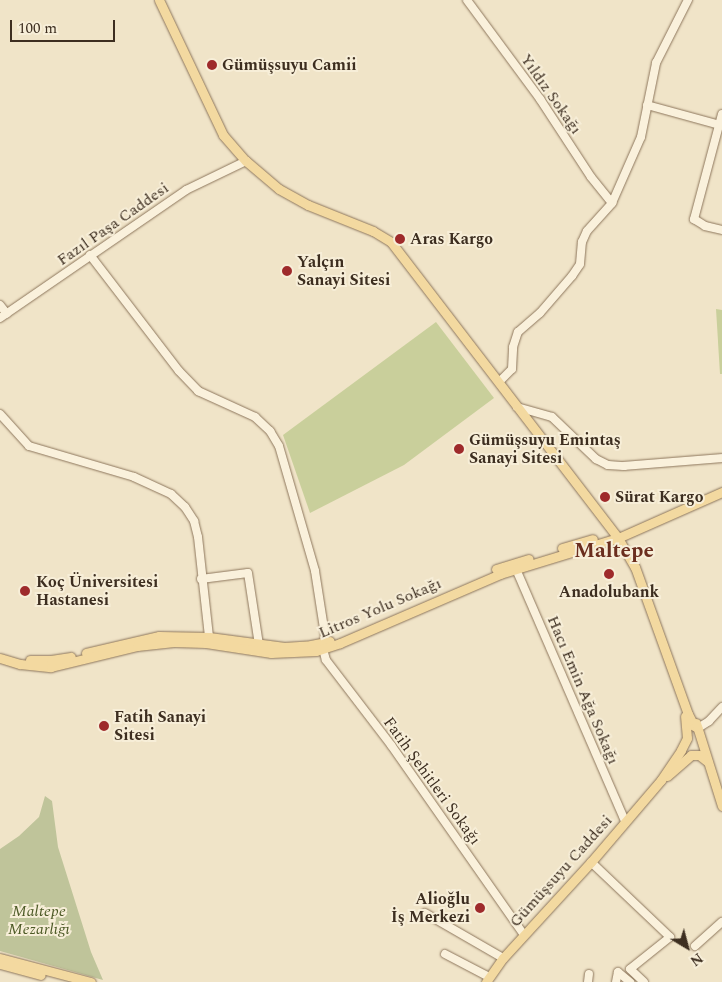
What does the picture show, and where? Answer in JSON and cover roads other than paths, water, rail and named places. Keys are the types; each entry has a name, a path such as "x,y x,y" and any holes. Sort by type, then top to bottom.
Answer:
{"main road":[{"path":"161,1 223,135 246,161 279,189 308,205 373,230 391,242 618,538 635,567 688,714 695,728 698,728 722,806"},
{"name":"Litros Yolu Sokağı","path":"0,658 23,664 51,663 138,646 174,642 206,643 271,653 324,646 515,566 594,538 610,536 618,538 721,494"},
{"name":"Litros Yolu Sokağı","path":"0,652 23,659 51,663 141,639 177,636 209,637 259,645 324,646"},
{"path":"661,780 681,750 688,733 669,657"},
{"path":"661,780 691,755 699,755 708,762"},
{"name":"Gümüşsuyu Caddesi","path":"488,979 503,958 591,862 661,780"},
{"path":"0,958 72,981"},
{"path":"0,964 72,981 91,982"}],"street":[{"name":"Yıldız Sokağı","path":"467,0 540,99 591,177 612,203"},
{"path":"498,382 512,369 512,347 518,332 540,313 572,276 580,264 582,242 587,231 612,203 641,137 656,63 688,0"},
{"path":"647,106 720,127"},
{"path":"722,114 694,219 705,226 722,230"},
{"name":"Fazıl Paşa Caddesi","path":"3,316 186,190 246,161"},
{"name":"Fatih Şehitleri Sokağı","path":"90,255 179,371 198,391 255,417 270,431 279,446 315,572 324,646 329,666 396,752 524,935"},
{"path":"0,305 3,316"},
{"path":"517,407 552,417 596,459 608,465 624,466 722,458"},
{"path":"0,414 29,446 134,477 171,494 185,507 194,521 198,537 201,579 209,637"},
{"name":"Hacı Emin Ağa Sokağı","path":"515,566 625,821"},
{"path":"201,579 248,573 259,645"},
{"path":"698,728 709,721 722,707"},
{"path":"591,862 670,937 630,969 644,982"},
{"path":"425,913 503,958"},
{"path":"695,946 722,922"},
{"path":"445,954 488,979"},
{"path":"616,982 618,972 630,982"}],"place":[{"name":"Gümüşsuyu Camii","path":"212,65"},
{"name":"Aras Kargo","path":"400,239"},
{"name":"Yalçın Sanayi Sitesi","path":"287,271"},
{"name":"Gümüşsuyu Emintaş Sanayi Sitesi","path":"459,449"},
{"name":"Sürat Kargo","path":"605,497"},
{"name":"Anadolubank","path":"609,574"},
{"name":"Koç Üniversitesi Hastanesi","path":"25,591"},
{"name":"Fatih Sanayi Sitesi","path":"104,726"},
{"name":"Alioğlu İş Merkezi","path":"480,908"}],"district":[{"name":"Maltepe","path":"614,551"}],"park label":[{"name":"Maltepe Mezarlığı","path":"39,920"}]}
